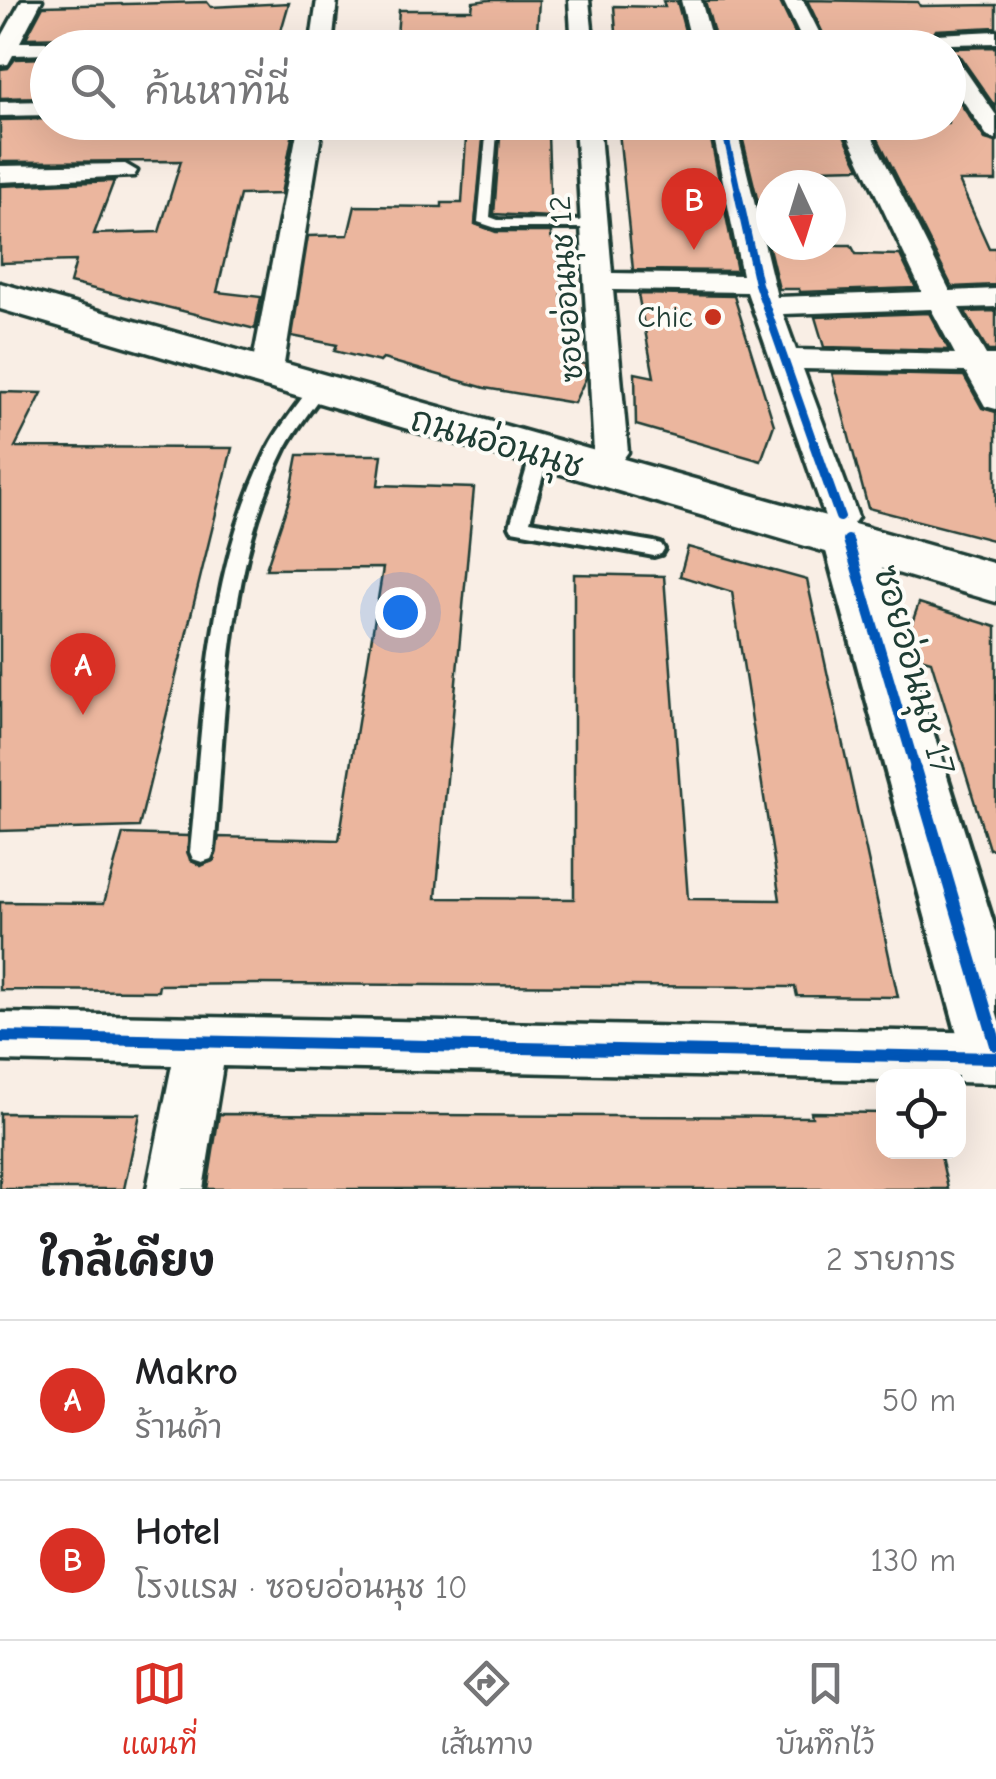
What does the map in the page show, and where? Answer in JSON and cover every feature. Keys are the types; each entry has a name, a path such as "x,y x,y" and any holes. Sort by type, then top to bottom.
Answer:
{"main road":[{"name":"ถนนอ่อนนุช","path":"0,278 268,365 317,390 540,454 611,463"},
{"name":"ถนนอ่อนนุช","path":"0,296 268,365 844,529 996,583"},
{"name":"ถนนอ่อนนุช","path":"844,529 996,561"}],"street":[{"path":"3,54 32,0"},
{"path":"323,30 327,0"},
{"path":"579,0 582,30"},
{"path":"692,0 700,30"},
{"path":"793,0 807,30"},
{"path":"966,38 996,37"},
{"path":"3,54 30,50"},
{"path":"966,80 984,97 996,132"},
{"path":"0,109 30,108"},
{"path":"268,365 308,140"},
{"name":"ซอยอ่อนนุช 12","path":"588,140 611,463"},
{"path":"727,140 763,295 844,529"},
{"path":"862,140 940,300 987,364 996,398"},
{"path":"0,174 125,171"},
{"path":"596,281 763,295 996,298"},
{"path":"786,359 987,364"},
{"name":"ซอยอ่อนนุช 17","path":"844,529 983,956 996,1045"},
{"path":"0,1037 996,1058"},
{"path":"176,1189 202,1041"}],"lane":[{"path":"490,140 482,219 496,224 593,225"},
{"path":"202,852 227,615 248,522 278,447 317,390"},
{"path":"540,454 518,526 654,549"}],"building":[{"path":"539,0 537,30 397,30 399,10 472,10 473,2"},
{"path":"779,0 793,30 713,30 705,1"},
{"path":"807,0 918,2 920,6 996,5 996,27 821,30"},
{"path":"663,1 677,1 685,30 616,30 614,6 665,7"},
{"path":"207,2 211,7 289,3 281,30 30,30 43,6"},
{"path":"996,47 996,108 966,65 966,48"},
{"path":"15,59 30,59 30,97 0,98 0,69 8,68"},
{"path":"966,112 985,139 996,142 996,181 959,181 989,248 996,248 996,285 952,287 878,140 966,140"},
{"path":"30,119 30,140 292,140 281,194 240,195 217,292 261,297 255,329 70,283 76,261 0,263 0,186 114,181 94,234 159,232 181,161 0,162 0,120"},
{"path":"466,140 484,140 475,224 496,232 551,232 551,238 557,238 567,361 585,364 586,378 574,403 485,388 383,359 380,362 334,351 337,345 292,336 308,236 348,235 355,206 442,207 442,203 462,203"},
{"path":"500,140 548,140 551,217 494,214"},
{"path":"620,140 711,140 737,271 633,270"},
{"path":"743,140 846,140 860,168 756,170 756,194"},
{"path":"846,245 851,245 856,254 900,255 916,288 800,292 779,289 772,260 846,260"},
{"path":"638,294 734,296 774,425 761,461 636,425 635,373 654,377"},
{"path":"996,311 996,351 988,351 965,312"},
{"path":"929,313 949,350 824,347 815,317"},
{"path":"832,373 964,376 982,408 996,412 996,541 868,508"},
{"path":"0,392 42,393 15,447 232,448 139,827 0,831"},
{"path":"298,455 382,455 378,485 474,488 436,898 574,899 574,574 664,576 688,899 780,900 732,592 680,576 688,547 807,580 898,997 797,996 795,987 258,984 159,985 158,991 0,990 0,902 104,903 123,834 188,836 190,860 201,866 214,860 219,837 339,840 383,568 266,569 290,497"},
{"path":"919,603 996,627 996,848 989,849 931,661 913,656 907,637"},
{"path":"811,1112 876,1113 876,1159 942,1159 948,1189 207,1189 219,1114 812,1117"},
{"path":"0,1113 140,1114 124,1189 0,1189"}],"cycle path":[{"path":"727,140 758,284 840,517"},
{"path":"848,540 996,1045"},
{"path":"0,1037 996,1058"}],"place":[{"name":"Hotel","path":"694,250"},
{"name":"Chic","path":"713,317"},
{"name":"Makro","path":"83,715"}]}
